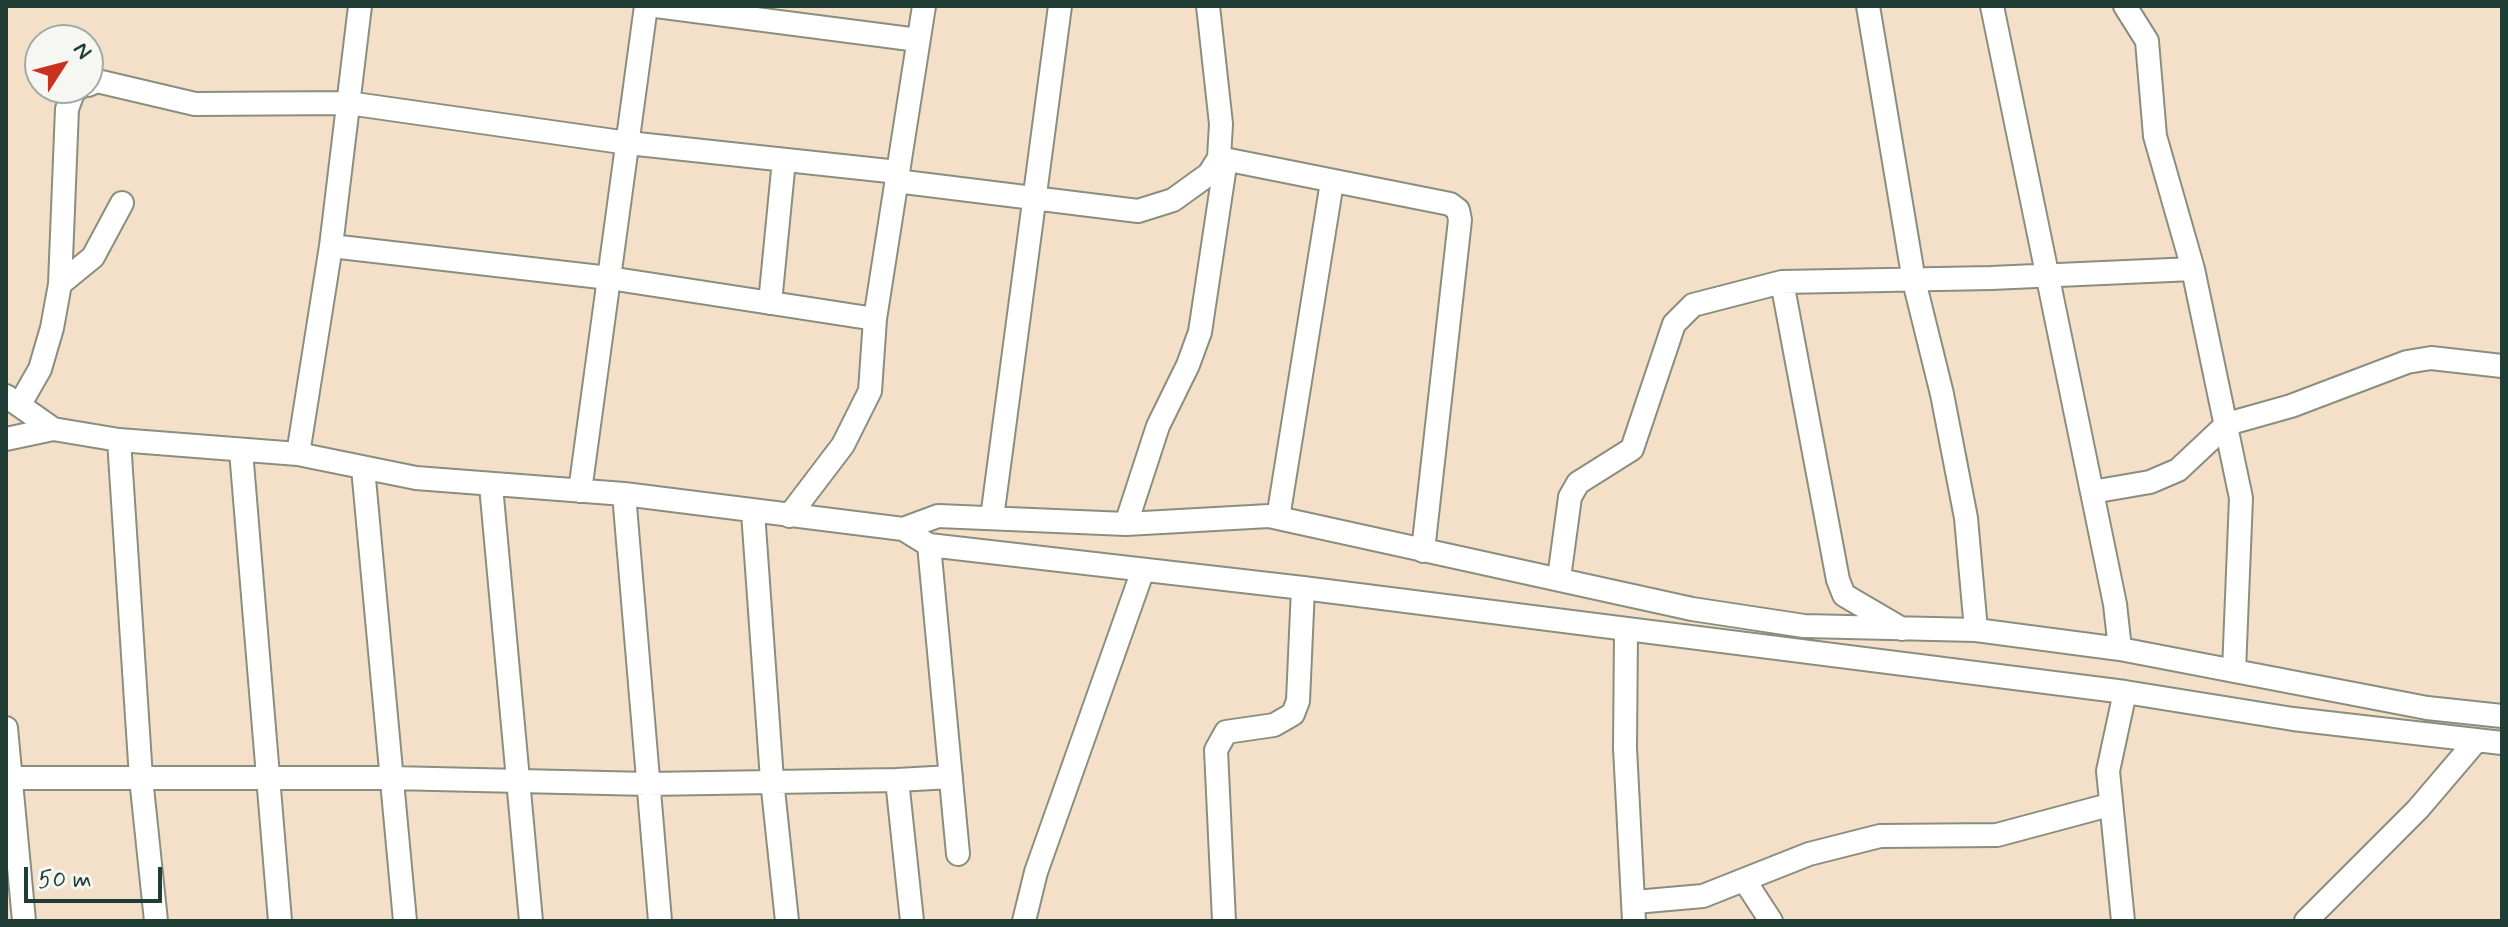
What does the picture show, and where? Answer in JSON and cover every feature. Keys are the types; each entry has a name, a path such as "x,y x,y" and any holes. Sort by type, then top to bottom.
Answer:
{"street":[{"path":"298,454 331,246 360,6"},
{"path":"580,491 646,6"},
{"path":"656,6 918,40"},
{"path":"789,516 843,445 870,391 875,319 924,6"},
{"path":"992,518 1060,6"},
{"path":"1126,524 1158,426 1188,365 1200,332 1222,158 1208,6"},
{"path":"1868,6 1914,281 1966,518 1976,630"},
{"path":"1992,6 2115,604 2120,649"},
{"path":"2125,6 2147,41 2155,136 2193,269 2241,498 2234,671"},
{"path":"104,83 195,104 348,103 628,143 784,160 1036,199 1138,211 1157,207 1209,174 1222,158"},
{"path":"53,429 13,400 49,346 60,284 69,104"},
{"path":"1222,158 1450,204 1458,210 1459,231 1423,551"},
{"path":"770,303 784,160"},
{"path":"1278,518 1332,182"},
{"path":"60,284 93,257 122,203"},
{"path":"331,246 609,278 875,319"},
{"path":"1559,578 1570,497 1578,483 1622,457 1637,441 1680,314 1713,297 1782,282 1914,281 2193,269"},
{"path":"1782,282 1838,580 1844,595 1906,631"},
{"path":"2092,492 2150,482 2178,470 2227,424 2291,406 2419,359 2502,366"},
{"path":"6,439 53,429 119,440 298,454 363,468 491,486 624,494 903,529 929,545 1303,588 2125,692 2293,719 2502,743"},
{"path":"119,440 141,778 156,921"},
{"path":"241,451 280,921"},
{"path":"363,468 405,921"},
{"path":"491,486 531,921"},
{"path":"624,494 660,921"},
{"path":"753,512 772,780 787,921"},
{"path":"903,529 938,516 1126,524 1278,518 1692,609 1790,624 1906,631 1976,630 2120,649 2427,708 2502,716"},
{"path":"929,545 958,854"},
{"path":"1024,921 1036,872 1143,570"},
{"path":"1224,921 1216,750 1226,732 1274,725 1293,714 1298,701 1303,588"},
{"path":"1626,631 1625,748 1635,912 1703,896 1809,854 1880,836 1997,835 2109,805"},
{"path":"2123,921 2108,771 2125,692"},
{"path":"6,728 8,778 24,921"},
{"path":"2314,918 2418,809 2476,741"},
{"path":"8,778 392,778 648,784 951,777"},
{"path":"897,780 912,921"},
{"path":"1745,881 1771,921"}]}
